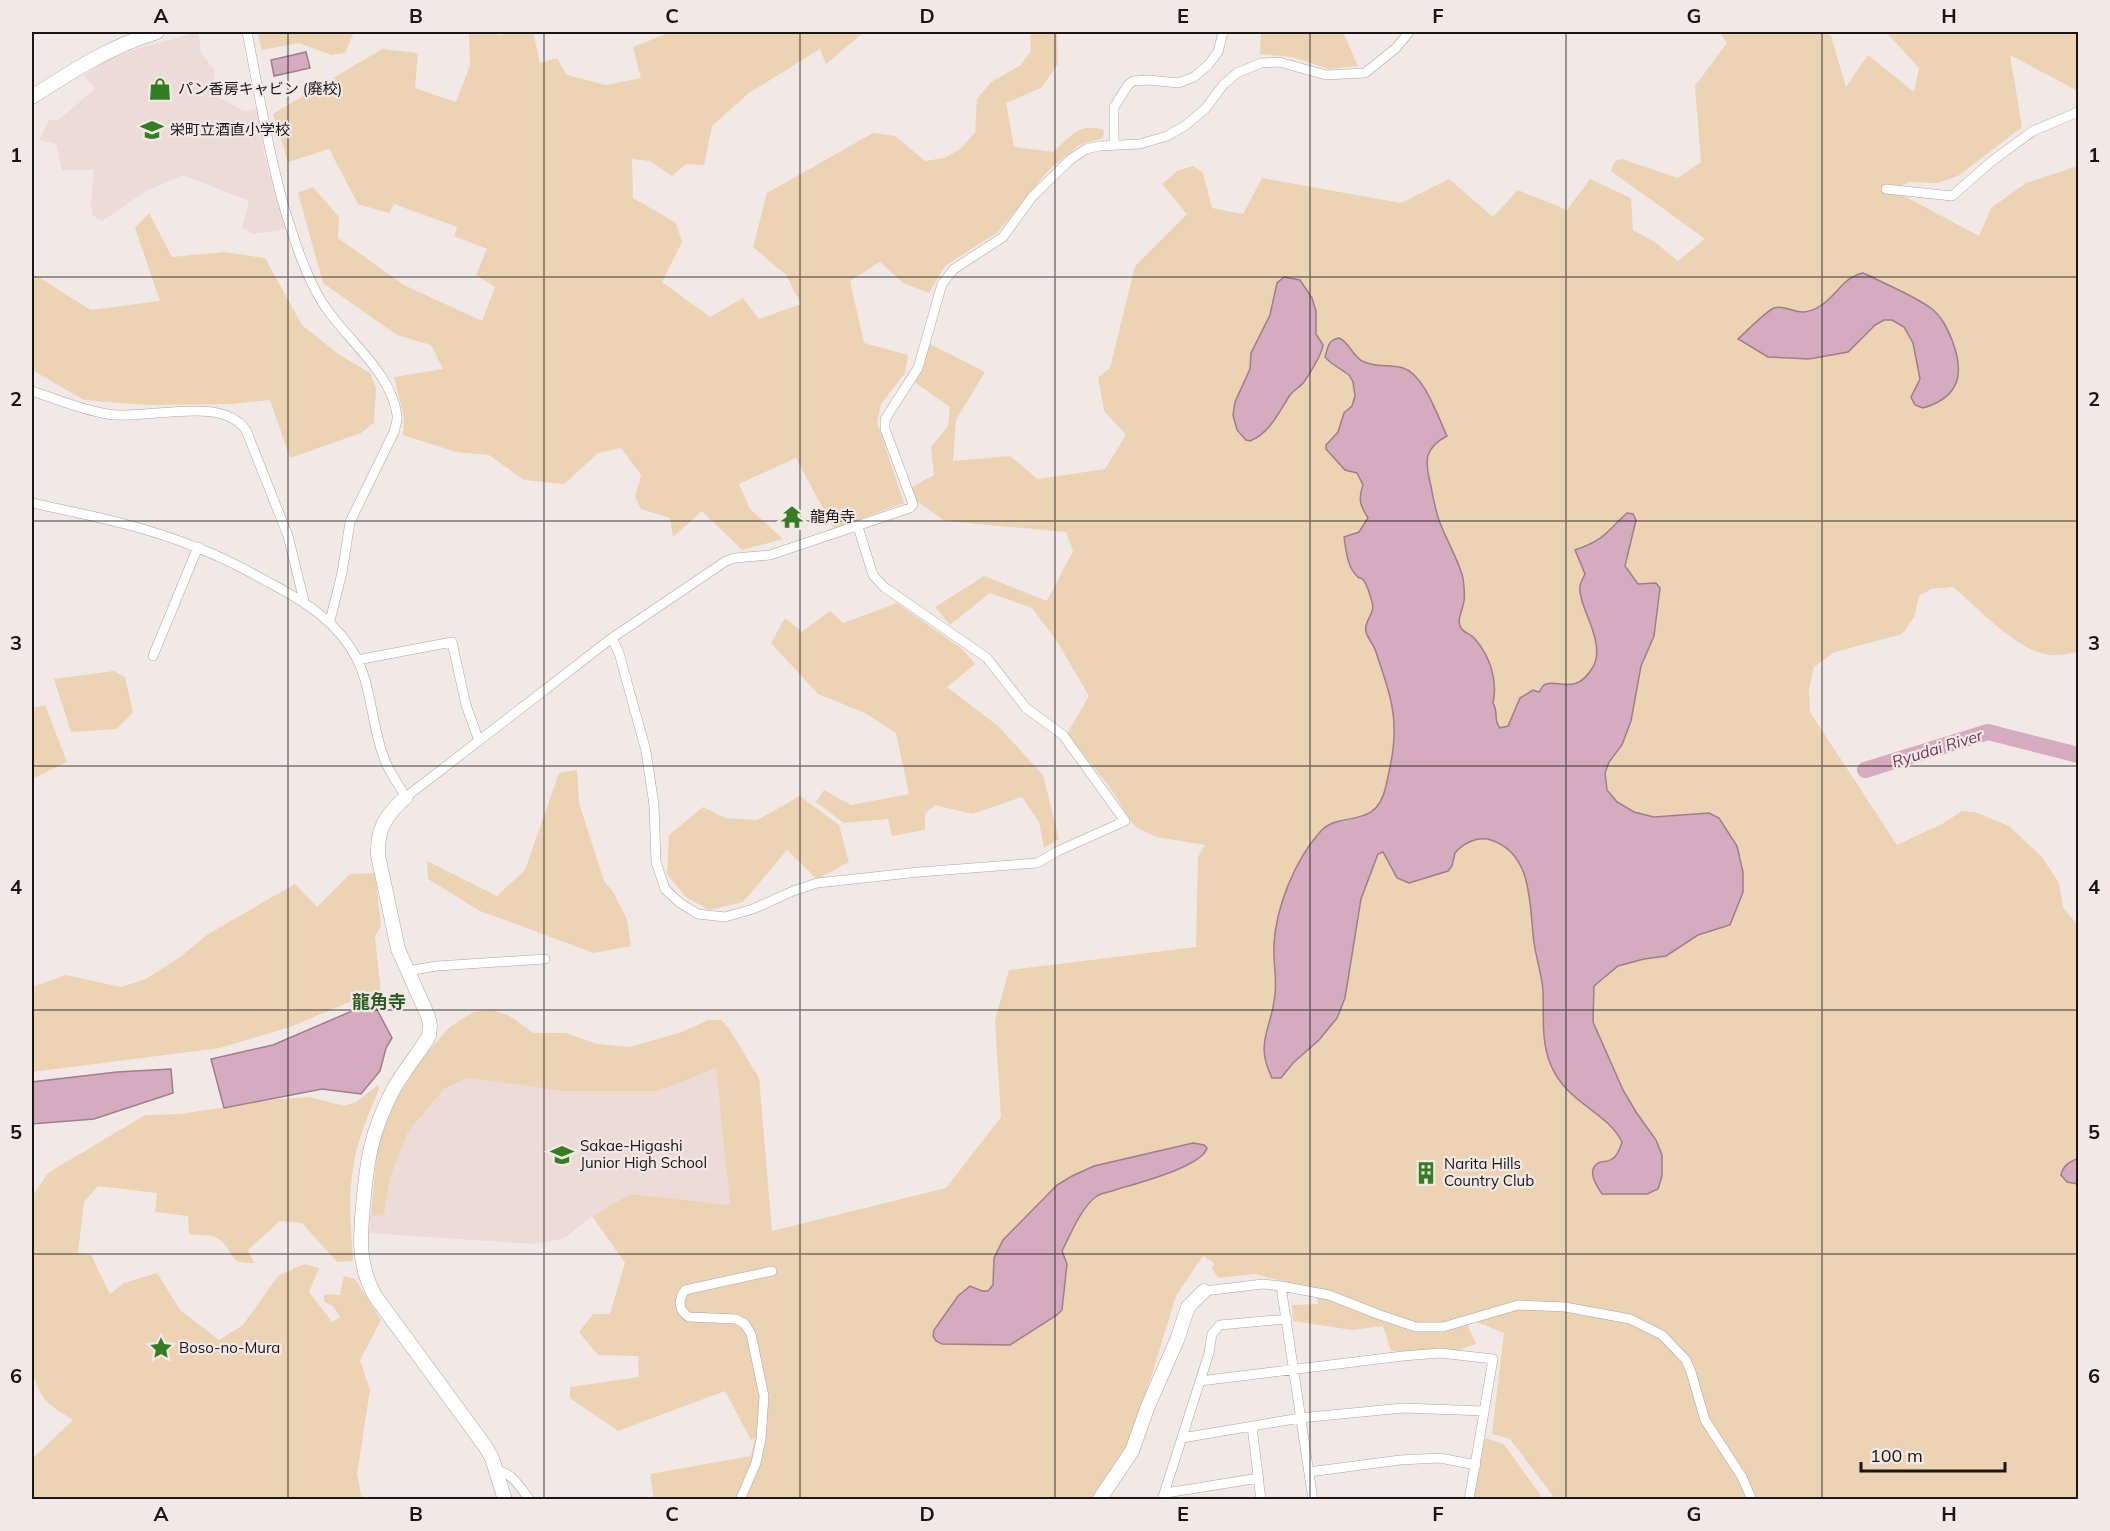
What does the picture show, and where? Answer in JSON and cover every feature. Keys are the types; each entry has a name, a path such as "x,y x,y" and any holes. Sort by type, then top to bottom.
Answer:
{"street":[{"path":"32,97 106,52 157,32"},
{"path":"247,32 270,153 298,253 321,301 338,325 384,378 392,393 398,417 394,432 350,522 342,573 330,621"},
{"path":"1114,144 1114,107 1128,85 1133,81 1149,80 1178,83 1194,77 1218,52 1222,32"},
{"path":"505,1500 492,1458 478,1435 375,1296 366,1280 360,1249 366,1167 372,1140 393,1090 429,1036 430,1026 428,1016 398,949 378,855 377,840 382,826 394,808 406,797 612,638 726,561 770,555 910,508 913,504 885,429 885,420 918,368 942,284 954,268 1003,237 1032,197 1071,159 1086,149 1114,144 1140,144 1167,136 1186,125 1204,110 1223,85 1237,73 1262,63 1279,62 1326,75 1365,73 1396,48 1409,32"},
{"path":"1886,189 1952,195 2032,131 2079,112"},
{"path":"32,391 108,414 213,411 241,422 288,537 304,601"},
{"path":"32,503 111,520 198,547 304,601 330,621 357,660 368,693 382,755 406,797"},
{"path":"612,638 619,653 646,752 654,805 656,862 665,889 698,915 725,917 753,909 817,883 1037,863 1125,821 1063,735 1026,708 987,658 884,587 873,575 858,527"},
{"path":"153,656 198,547"},
{"path":"357,660 452,642 466,705 479,741"},
{"path":"407,971 437,966 545,959"},
{"path":"740,1500 756,1463 761,1439 764,1396 751,1334 745,1324 736,1319 690,1317 683,1313 680,1306 681,1296 685,1290 772,1271"},
{"path":"1100,1500 1132,1451 1188,1307 1204,1291 1263,1284 1329,1295 1416,1327 1443,1327 1518,1305 1565,1306 1630,1319 1662,1335 1686,1360 1705,1420 1742,1477 1752,1500"},
{"path":"1281,1286 1313,1500"},
{"path":"1259,1478 1164,1496 1209,1353 1212,1334 1220,1325 1287,1319"},
{"path":"1200,1381 1440,1353 1493,1359 1469,1500"},
{"path":"1182,1437 1300,1418 1403,1408 1484,1411"},
{"path":"1252,1427 1262,1500"},
{"path":"1309,1472 1400,1460 1440,1458 1476,1465"},
{"path":"496,1471 504,1471 510,1475 530,1500"}],"shaded area":[{"name":"栄町立酒直小学校","path":"198,32 201,52 215,71 211,93 244,111 258,109 264,154 286,229 253,234 242,228 249,201 183,175 146,191 102,221 93,216 91,205 94,170 62,170 56,144 39,140 49,120 58,120 95,89 84,75 107,60"},
{"path":"257,32 354,32 345,53 331,55 299,43 262,50"},
{"path":"469,32 497,32 498,35 533,32 540,63 557,58 567,75 606,85 641,78 633,47 671,32 864,32 826,64 820,49 749,93 712,126 704,165 686,164 672,176 650,161 632,159 633,198 676,223 682,242 662,282 710,317 743,298 759,319 801,304 786,275 753,247 767,193 873,133 895,136 925,161 944,158 960,149 975,133 977,99 991,82 1021,65 1031,51 1030,32 1057,32 1058,64 1041,88 1006,103 1014,147 1053,152 1076,132 1088,128 1104,130 1103,138 1079,145 1048,171 998,232 945,266 929,293 903,283 880,262 850,281 864,343 908,355 905,373 881,404 877,422 904,503 834,529 796,458 739,484 750,509 783,539 742,550 702,511 673,537 670,518 641,509 635,497 641,475 621,448 598,453 564,484 524,480 489,455 456,452 403,435 404,417 394,377 443,369 431,345 397,335 323,283 298,193 313,187 339,217 338,238 404,285 482,321 495,287 476,275 487,249 454,236 457,227 394,204 389,213 358,204 329,149 288,162 273,114 382,49 418,53 415,88 456,102 470,65"},
{"path":"1261,32 1343,32 1358,66 1328,69 1293,57 1260,54"},
{"name":"Narita Hills Country Club","path":"1719,32 1825,32 1831,36 1846,87 1868,55 1914,92 1919,68 1886,32 2078,32 2078,91 2010,55 2022,127 1958,176 1938,183 1909,182 1893,190 1979,236 1991,208 2026,183 2078,166 2078,652 2054,655 2038,652 2012,638 1953,587 1931,589 1919,596 1914,617 1902,634 1835,652 1814,667 1809,690 1810,712 1897,845 1942,824 1962,811 1975,812 2009,826 2042,857 2059,883 2063,908 2078,925 2078,1499 1552,1499 1553,1496 1510,1439 1492,1434 1504,1333 1464,1317 1476,1344 1456,1351 1391,1351 1383,1326 1352,1330 1293,1321 1292,1305 1318,1304 1316,1290 1255,1274 1218,1278 1212,1268 1214,1263 1203,1256 1176,1296 1143,1403 1125,1451 1093,1499 654,1499 650,1474 751,1456 755,1438 751,1440 725,1391 618,1431 570,1398 570,1387 639,1377 638,1356 598,1355 579,1332 593,1314 610,1314 625,1263 592,1216 630,1194 730,1205 716,1068 659,1091 563,1091 468,1078 444,1089 408,1132 390,1178 384,1216 371,1215 377,1149 390,1109 422,1058 450,1027 473,1012 492,1010 508,1015 534,1033 566,1033 597,1044 630,1047 682,1032 708,1020 721,1020 728,1027 759,1078 772,1231 946,1188 1001,1117 995,1020 1009,970 1196,947 1198,857 1205,845 1156,837 1134,826 1109,786 1067,734 1089,696 1056,640 1032,608 990,593 950,625 935,607 984,576 1047,601 1073,551 1066,532 945,521 911,497 912,487 934,475 931,447 948,426 950,407 913,381 930,344 985,372 956,420 953,461 1010,456 1038,479 1105,469 1126,435 1104,411 1098,377 1110,368 1135,266 1187,214 1162,184 1177,171 1193,166 1203,173 1212,208 1243,214 1262,178 1401,203 1449,179 1493,217 1518,190 1567,210 1590,179 1631,198 1633,230 1656,243 1678,261 1705,239 1611,171 1615,161 1622,159 1678,178 1701,162 1695,86 1727,43"},
{"path":"306,52 310,68 274,76 271,60"},
{"path":"149,213 172,257 224,252 265,258 302,325 337,353 370,373 376,388 374,423 361,433 290,458 270,400 232,404 148,405 84,400 32,370 32,293 35,275 91,310 160,301 135,228"},
{"path":"1863,273 1925,304 1936,312 1944,323 1952,340 1958,363 1956,383 1945,398 1923,408 1915,405 1911,397 1920,379 1913,343 1904,327 1892,320 1884,320 1875,325 1848,352 1809,359 1768,357 1738,339 1770,310 1779,307 1807,312 1815,309 1851,278"},
{"path":"1284,277 1300,280 1312,298 1316,311 1316,334 1323,345 1318,359 1304,382 1290,395 1269,427 1250,441 1246,440 1237,430 1233,415 1235,402 1250,369 1251,353 1270,315 1277,283"},
{"path":"1339,338 1362,361 1403,368 1411,372 1430,397 1447,436 1436,443 1428,455 1429,476 1438,518 1463,578 1464,598 1459,618 1460,625 1462,630 1475,639 1489,661 1494,686 1493,703 1500,728 1508,726 1520,698 1533,690 1539,692 1544,685 1549,683 1566,685 1579,682 1593,667 1597,651 1596,643 1580,594 1580,584 1585,574 1575,550 1599,539 1627,513 1633,514 1636,520 1625,566 1638,584 1656,583 1660,588 1654,636 1641,666 1631,721 1622,745 1609,762 1605,773 1607,790 1617,802 1634,812 1654,817 1709,813 1719,818 1737,846 1743,872 1743,892 1730,925 1698,935 1666,956 1618,966 1594,986 1593,1022 1623,1090 1656,1140 1662,1155 1662,1176 1658,1189 1647,1194 1602,1194 1595,1183 1593,1170 1595,1166 1614,1158 1622,1142 1606,1122 1566,1088 1550,1063 1544,1037 1542,985 1527,883 1515,857 1505,847 1491,840 1481,839 1466,843 1455,853 1452,866 1448,871 1409,883 1397,878 1383,852 1378,854 1361,899 1345,998 1337,1018 1319,1040 1293,1063 1281,1078 1272,1078 1267,1065 1264,1045 1275,994 1276,930 1288,885 1303,856 1320,832 1328,825 1366,815 1381,800 1388,779 1394,742 1394,718 1390,699 1375,649 1366,632 1366,624 1373,606 1368,588 1351,568 1344,537 1359,532 1368,518 1361,502 1363,485 1357,473 1345,470 1326,449 1326,445 1338,432 1344,413 1352,406 1355,396 1353,382 1349,375 1325,357 1331,342"},
{"path":"897,603 962,649 975,664 947,687 998,726 1043,775 1059,839 1044,848 1039,822 1022,797 972,814 935,805 925,813 925,830 892,836 888,819 844,823 816,802 824,790 851,805 909,794 896,733 865,713 818,694 771,643 785,618 802,632 830,611 843,623"},
{"path":"114,671 125,677 133,712 117,729 71,732 54,679"},
{"path":"45,705 67,762 32,779 32,708"},
{"path":"577,770 579,803 604,881 613,892 627,919 631,946 594,953 480,911 428,879 427,861 497,896 525,870 559,773"},
{"path":"800,796 839,825 849,862 817,879 787,850 743,902 709,910 686,897 667,874 669,835 703,807 725,818 757,820"},
{"path":"375,873 381,926 375,936 381,994 347,1003 290,1027 220,1048 32,1072 32,987 66,975 121,987 146,979 180,957 208,934 295,884 317,907 350,874"},
{"path":"373,1002 392,1038 386,1048 380,1071 361,1094 322,1089 224,1108 211,1059 273,1045"},
{"name":"Sakae-Higashi Junior High School","path":"716,1068 730,1205 630,1194 592,1216 565,1238 534,1244 369,1233 370,1215 384,1216 390,1178 408,1132 444,1089 469,1078 563,1091 659,1091"},
{"path":"171,1069 173,1093 94,1119 32,1124 32,1082 117,1072"},
{"path":"378,1085 379,1089 360,1138 351,1180 353,1261 337,1262 302,1223 280,1221 248,1250 254,1263 238,1261 217,1238 189,1234 188,1216 155,1212 157,1193 98,1186 84,1202 78,1253 91,1255 110,1294 124,1283 157,1273 181,1311 219,1340 243,1325 278,1276 304,1264 319,1268 309,1292 332,1322 340,1317 333,1306 324,1302 324,1294 340,1295 344,1276 355,1279 381,1320 360,1360 370,1390 357,1474 362,1499 32,1499 32,1459 73,1420 47,1401 39,1390 32,1372 32,1197 48,1173 145,1115 180,1114 280,1099 310,1097 344,1106 356,1102"},
{"path":"1193,1143 1204,1145 1207,1148 1193,1162 1166,1174 1099,1195 1086,1207 1062,1251 1067,1264 1062,1310 1057,1315 1010,1345 942,1344 936,1341 933,1336 934,1330 958,1296 970,1286 988,1291 993,1285 994,1258 1003,1240 1057,1185 1094,1166"},
{"path":"2078,1158 2078,1184 2067,1182 2061,1175 2063,1169"},
{"path":"1485,1438 1504,1444 1541,1496 1541,1500 1473,1500"}],"waterway":[{"name":"Ryudai River","path":"1865,770 1988,732 2078,755"}],"place":[{"name":"パン香房キャビン (廃校)","path":"160,89"},
{"name":"栄町立酒直小学校","path":"152,130"},
{"name":"龍角寺","path":"792,517"},
{"name":"Sakae-Higashi Junior High School","path":"562,1155"},
{"name":"Narita Hills Country Club","path":"1426,1173"},
{"name":"Boso-no-Mura","path":"161,1348"}],"district":[{"name":"龍角寺","path":"379,1002"}]}
